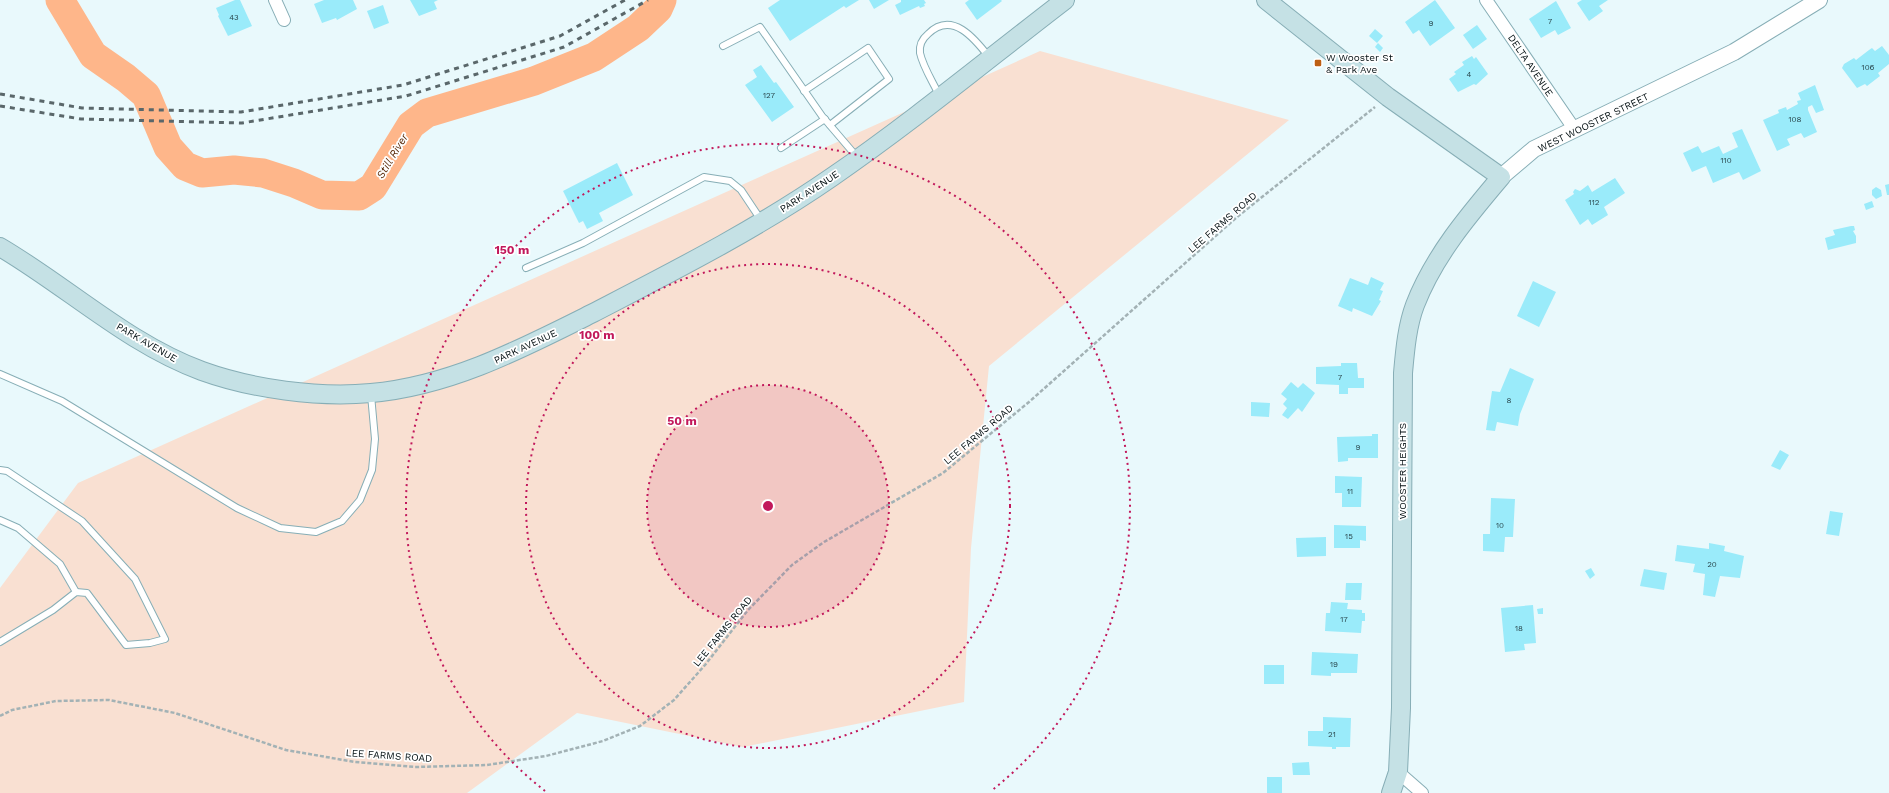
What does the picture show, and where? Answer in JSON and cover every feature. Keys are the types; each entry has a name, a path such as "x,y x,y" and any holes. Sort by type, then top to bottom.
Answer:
{"main road":[{"name":"PARK AVENUE","path":"0,247 125,330 164,354 203,371 246,383 288,391 331,394 371,393 448,377 516,352 615,301 762,221 831,178 1065,0"},
{"path":"1266,0 1388,97 1501,177"},
{"name":"WOOSTER HEIGHTS","path":"1391,793 1398,772 1401,700 1402,373 1406,341 1415,305 1435,264 1462,223 1501,177"}],"street":[{"path":"275,0 284,20"},
{"name":"DELTA AVENUE","path":"1486,0 1575,130"},
{"name":"WEST WOOSTER STREET","path":"1501,177 1534,149 1734,52 1819,0"},
{"path":"1398,772 1422,793"}],"lane":[{"path":"939,97 920,53 920,45 930,32 939,27 953,25 967,33 990,58"},
{"path":"723,46 760,27 830,126 858,158"},
{"path":"804,91 868,48 889,79 830,126"},
{"path":"781,148 825,119"},
{"path":"526,268 583,243 704,177 730,181 741,190 762,221"},
{"path":"0,374 62,401 237,508 280,528 316,532 342,521 360,500 369,476 375,439 371,393"},
{"path":"0,470 7,471 82,521 135,578 165,639 150,643 126,645 86,593 76,592 53,610 0,642"},
{"path":"0,520 18,528 60,564 76,592"}],"path":[{"name":"LEE FARMS ROAD","path":"0,716 12,710 56,701 109,700 175,713 286,750 355,762 415,767 487,765 546,756 603,741 640,726 674,700 705,665 748,610 792,565 824,542 943,473 1029,402 1237,217 1388,97"}],"shaded area":[{"path":"1040,51 1289,120 989,366 971,548 964,702 743,747 577,713 467,793 0,793 0,588 78,483"}],"building":[{"path":"235,0 240,0 252,26 228,36 218,16 219,15 216,8"},
{"path":"324,0 353,0 357,9 337,20 336,18 322,23 314,4"},
{"path":"410,0 438,0 434,2 437,9 419,16"},
{"path":"780,0 859,0 846,8 844,6 790,41 768,8"},
{"path":"869,0 889,0 874,9"},
{"path":"901,0 924,0 926,3 924,4 925,6 920,8 919,6 900,15 895,5 901,2"},
{"path":"969,0 1002,1 977,20 965,3"},
{"path":"1435,0 1455,28 1430,46 1419,30 1413,34 1405,22"},
{"path":"1582,0 1608,0 1599,6 1603,11 1589,21 1577,3"},
{"path":"1556,1 1571,28 1558,35 1555,30 1541,38 1529,19"},
{"path":"383,5 389,23 374,29 367,11"},
{"path":"1477,25 1487,39 1473,49 1463,35"},
{"path":"1375,29 1383,36 1377,43 1369,36"},
{"path":"1378,43 1383,48 1380,52 1375,47"},
{"path":"1882,46 1889,55 1889,64 1878,73 1880,76 1867,86 1865,84 1857,88 1842,68 1844,64 1854,58 1856,60 1872,48 1875,51"},
{"path":"1472,56 1474,59 1476,57 1488,74 1476,85 1474,84 1458,92 1449,79 1456,74 1454,72 1464,65 1462,62"},
{"path":"761,65 774,83 776,82 794,107 772,122 745,85 757,77 753,70"},
{"path":"1815,85 1824,110 1816,113 1812,105 1808,107 1808,110 1817,132 1804,138 1801,133 1787,139 1790,145 1777,151 1763,120 1779,113 1778,110 1786,107 1787,110 1798,104 1797,101 1801,100 1798,93"},
{"path":"1742,129 1761,171 1743,180 1739,172 1713,183 1706,166 1692,172 1683,153 1698,146 1702,153 1719,146 1723,154 1738,147 1732,133"},
{"path":"617,163 633,195 599,213 603,221 587,229 583,221 579,223 563,191"},
{"path":"1615,178 1625,193 1604,207 1608,215 1592,225 1588,219 1580,225 1565,200 1574,194 1573,192 1575,189 1580,191 1588,185 1592,192"},
{"path":"1889,184 1889,195 1887,195 1885,185"},
{"path":"1876,187 1881,190 1882,196 1876,199 1872,195 1872,190"},
{"path":"1872,201 1874,207 1866,210 1864,204"},
{"path":"1854,226 1855,230 1853,231 1856,236 1856,243 1828,250 1825,238 1835,235 1833,230"},
{"path":"1371,277 1384,283 1380,290 1383,291 1379,300 1381,301 1372,316 1353,308 1352,312 1338,306 1350,278 1368,285"},
{"path":"1533,281 1556,292 1539,327 1517,316"},
{"path":"1341,363 1357,363 1358,378 1364,378 1364,388 1348,388 1348,394 1339,394 1339,385 1316,384 1316,367 1341,366"},
{"path":"1510,368 1534,379 1520,414 1518,426 1497,422 1495,431 1486,430 1492,391 1500,392"},
{"path":"1291,382 1298,388 1303,383 1315,393 1302,412 1298,408 1288,419 1282,415 1287,408 1283,404 1287,399 1281,394"},
{"path":"1251,402 1270,403 1269,417 1251,416"},
{"path":"1372,434 1378,434 1378,458 1348,458 1348,461 1338,462 1337,437 1372,436"},
{"path":"1780,450 1789,455 1780,470 1771,466"},
{"path":"1335,476 1362,477 1361,507 1342,507 1342,493 1335,493"},
{"path":"1491,498 1515,499 1513,537 1505,537 1504,552 1483,551 1483,534 1490,534"},
{"path":"1830,511 1843,513 1839,536 1826,534"},
{"path":"1334,525 1366,526 1366,541 1360,540 1360,548 1334,548"},
{"path":"1326,537 1326,556 1297,557 1296,538"},
{"path":"1709,543 1725,546 1724,551 1744,556 1740,578 1720,576 1715,597 1703,595 1705,574 1693,572 1695,564 1675,561 1677,545 1709,549"},
{"path":"1591,568 1595,575 1590,579 1585,571"},
{"path":"1644,569 1667,573 1664,590 1640,586"},
{"path":"1346,583 1362,583 1361,600 1345,600"},
{"path":"1331,602 1348,603 1347,609 1362,610 1362,613 1365,613 1365,621 1362,621 1361,633 1325,631 1326,613 1330,613"},
{"path":"1533,605 1536,643 1524,644 1525,650 1505,652 1501,608"},
{"path":"1543,608 1543,614 1538,614 1537,609"},
{"path":"1312,652 1358,654 1357,673 1331,673 1331,676 1311,675"},
{"path":"1264,665 1284,665 1284,684 1264,684"},
{"path":"1323,717 1351,718 1350,747 1336,747 1336,749 1332,749 1332,747 1308,746 1308,731 1323,731"},
{"path":"1309,762 1310,775 1293,775 1292,763"},
{"path":"1267,777 1282,777 1282,793 1267,793"}],"waterway":[{"name":"Still River","path":"60,0 93,55 126,78 146,95 168,147 185,166 202,173 234,170 263,173 294,183 322,195 359,196 373,187 411,125 427,113 534,81 594,57 638,28 658,9 662,0"}],"railway":[{"path":"0,94 82,108 241,112 403,85 560,36 625,0"},
{"path":"0,106 81,119 242,123 406,96 564,47 648,0"}],"place":[{"name":"W Wooster St & Park Ave","path":"1318,63"}]}
